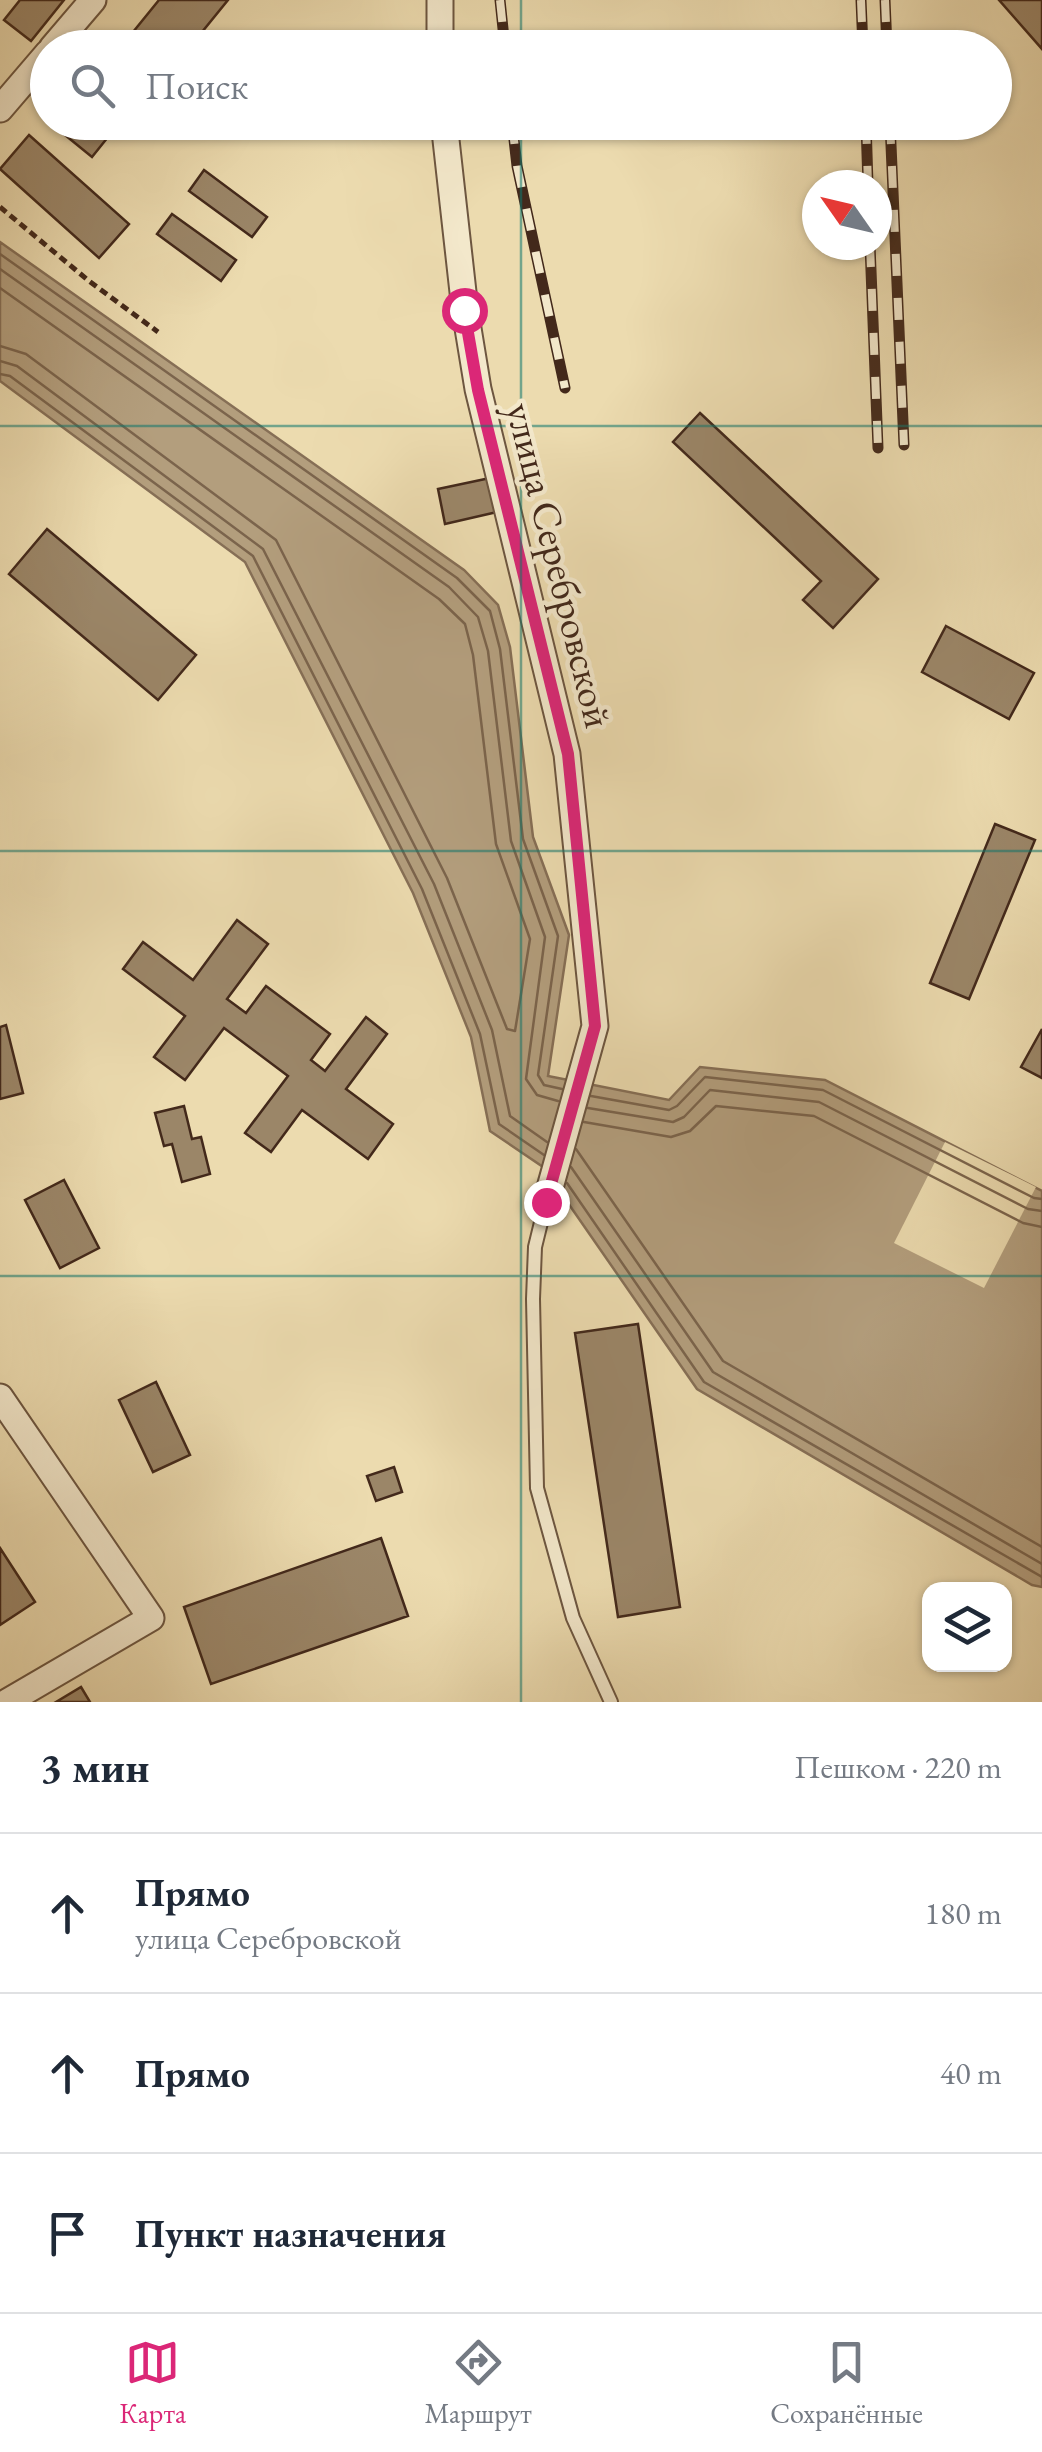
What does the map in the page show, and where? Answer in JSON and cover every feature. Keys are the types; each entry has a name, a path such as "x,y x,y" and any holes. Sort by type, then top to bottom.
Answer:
{"street":[{"path":"67,30 92,0"},
{"path":"440,0 440,30"},
{"path":"0,109 30,74"},
{"name":"улица Серебровской","path":"446,140 464,310 478,390 568,754 595,1026 546,1202"},
{"path":"0,1397 151,1618 8,1702"}],"lane":[{"path":"546,1202 536,1247 532,1330 537,1488 574,1618 610,1702"}],"path":[{"path":"0,208 89,282 158,332"}],"water":[{"path":"0,242 464,570 498,605 510,647 533,837 569,935 548,1076 669,1100 700,1067 825,1080 1042,1191 1042,1587 1032,1585 697,1389 543,1167 490,1131 471,1037 413,893 245,562 0,381"}],"pier":[{"path":"945,1142 1036,1187 984,1288 894,1243"}],"building":[{"path":"20,0 64,0 40,30 30,30 30,40 4,20"},
{"path":"159,0 228,0 204,30 135,30"},
{"path":"999,0 1042,0 1042,49"},
{"path":"29,135 30,140 129,224 99,258 0,169"},
{"path":"71,140 106,140 92,157"},
{"path":"204,170 267,217 252,237 189,191"},
{"path":"172,214 236,260 221,281 157,234"},
{"path":"700,413 878,579 833,628 803,600 821,581 673,442"},
{"path":"490,478 497,512 445,524 438,489"},
{"path":"47,529 196,655 158,700 9,574"},
{"path":"946,626 1034,673 1009,719 922,672"},
{"path":"995,824 1035,840 969,999 930,983"},
{"path":"237,920 268,944 227,999 246,1013 266,986 330,1034 311,1060 325,1071 366,1017 387,1034 346,1089 393,1124 368,1159 302,1110 271,1152 245,1133 288,1076 224,1028 185,1080 154,1057 185,1016 123,969 143,942 193,980"},
{"path":"6,1025 23,1093 0,1099 0,1027"},
{"path":"1042,1029 1042,1078 1021,1067"},
{"path":"184,1106 192,1139 201,1137 210,1174 182,1182 172,1144 164,1146 155,1113"},
{"path":"64,1180 99,1248 60,1268 25,1200"},
{"path":"638,1324 680,1607 618,1617 575,1333"},
{"path":"156,1382 190,1455 153,1472 119,1400"},
{"path":"394,1467 402,1492 376,1501 367,1476"},
{"path":"381,1538 408,1616 211,1684 184,1607"},
{"path":"0,1548 35,1602 0,1625"},
{"path":"81,1687 90,1702 56,1702"}],"railway":[{"path":"500,0 503,30"},
{"path":"861,0 862,30"},
{"path":"885,0 886,30"},
{"path":"514,140 565,388"},
{"path":"867,140 868,170"},
{"path":"891,140 904,445"},
{"path":"871,260 878,448"}],"route":[{"path":"464,310 478,390 568,754 595,1026 546,1202"}]}
